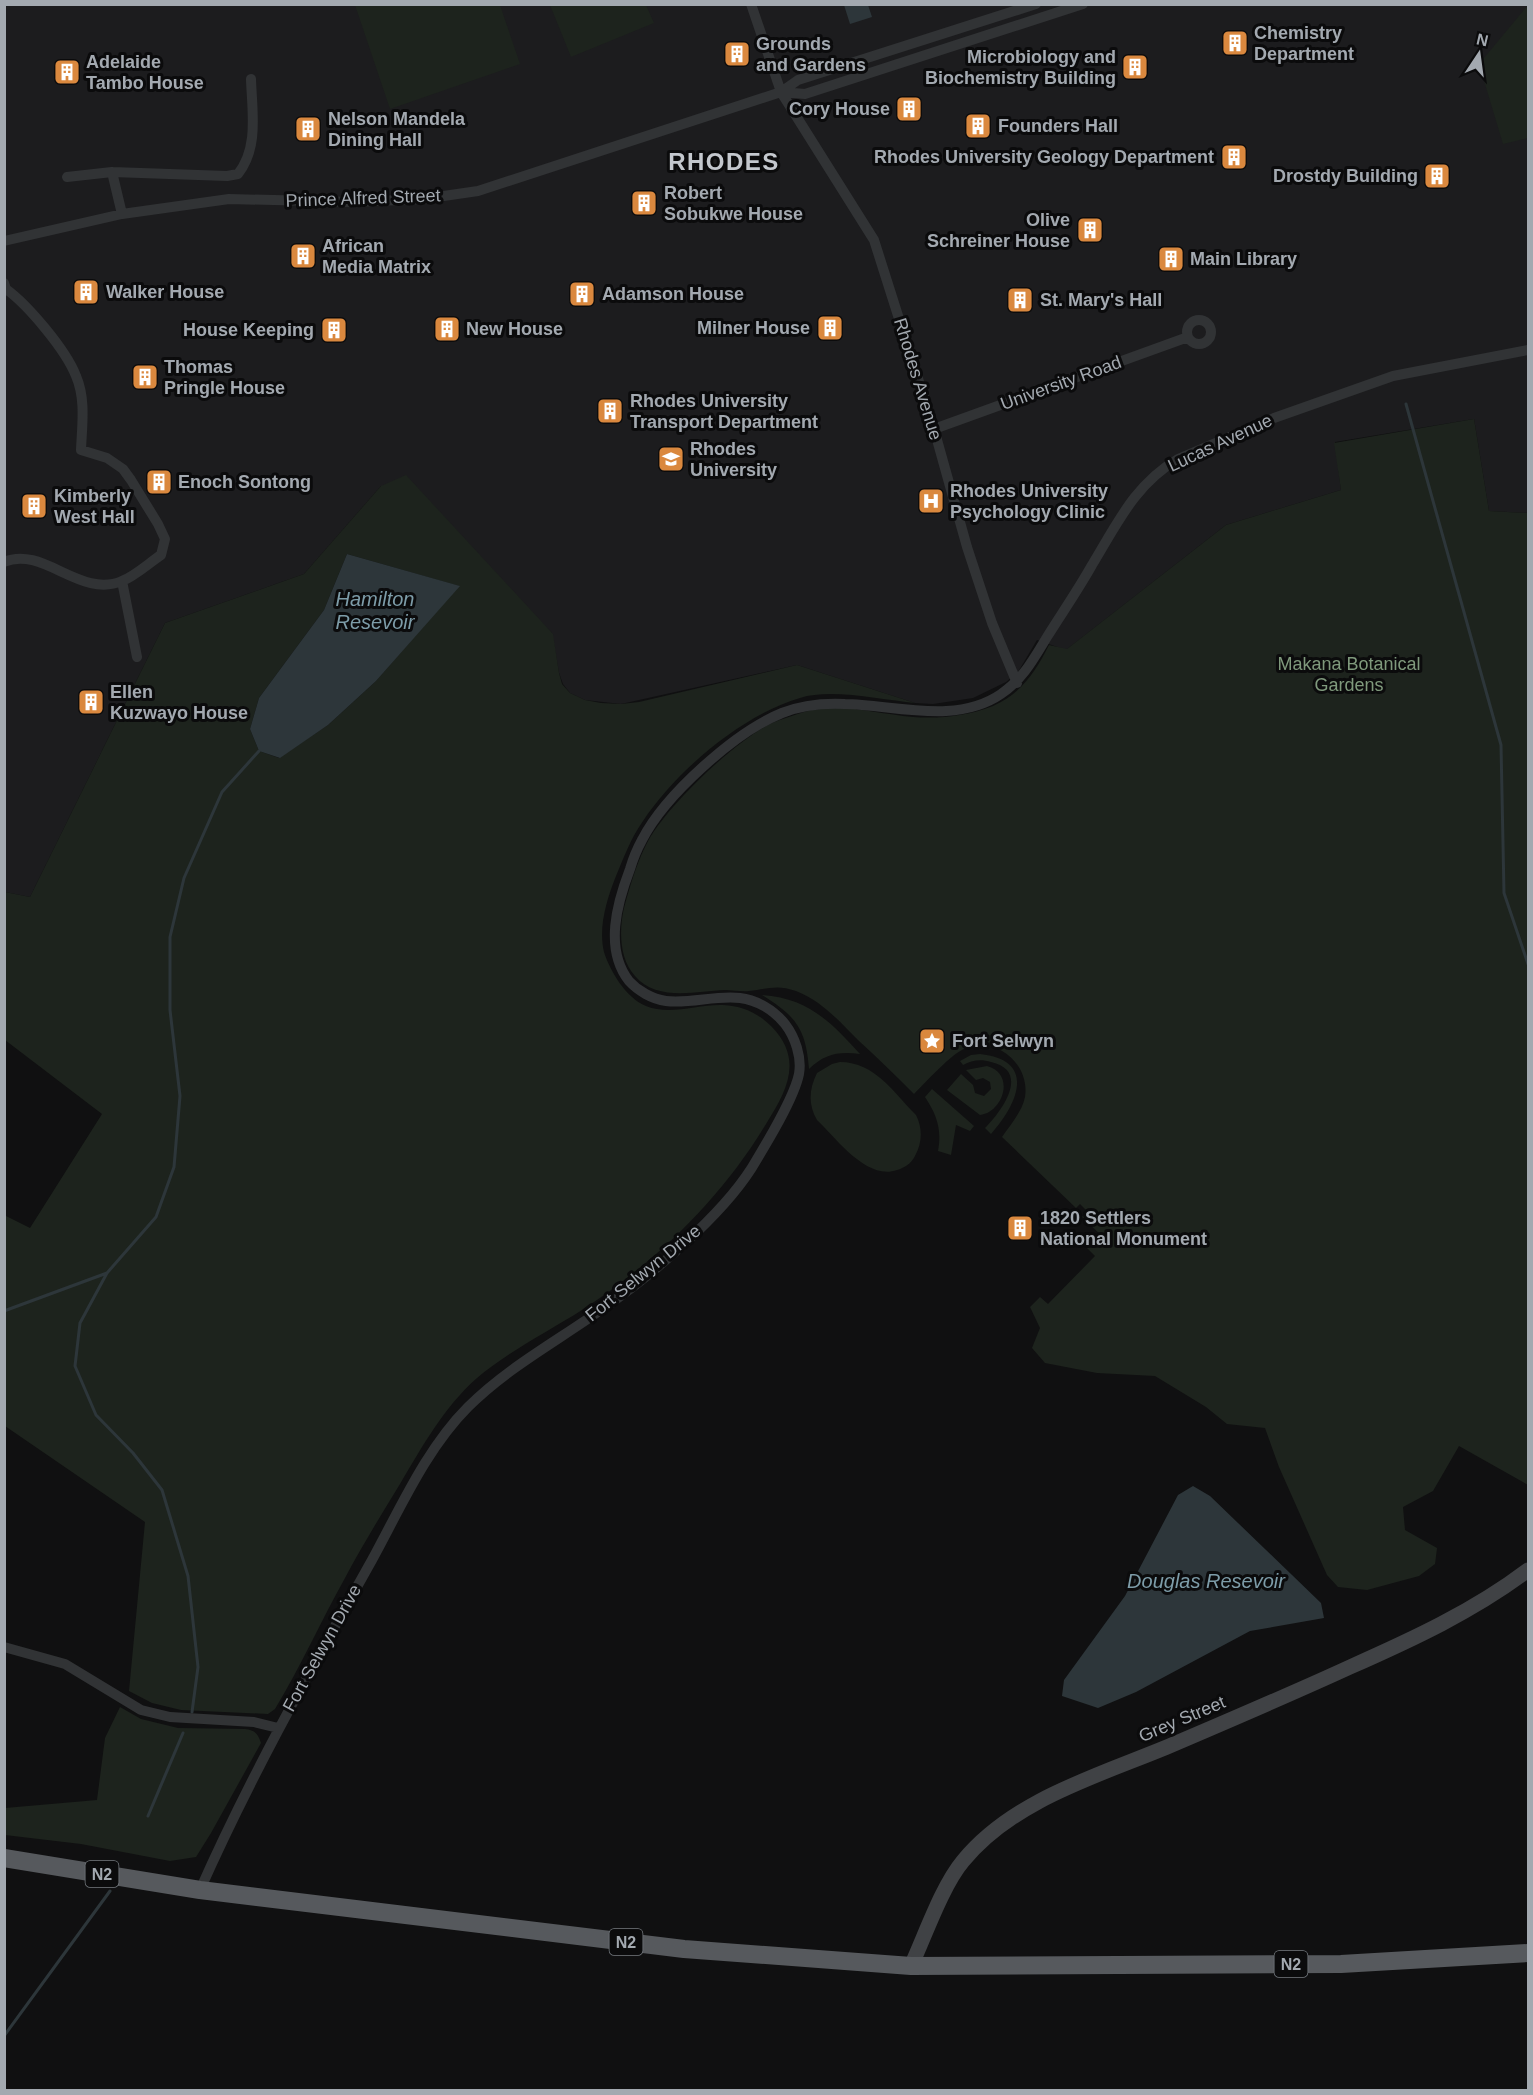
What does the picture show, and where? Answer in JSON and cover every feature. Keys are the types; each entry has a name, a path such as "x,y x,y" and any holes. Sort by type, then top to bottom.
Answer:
{"highway":[{"name":"N2","path":"4,1858 200,1890 684,1949 911,1966 1341,1964 1528,1953"}],"main road":[{"name":"Grey Street","path":"911,1966 948,1886 962,1862 1014,1816 1053,1795 1404,1643 1502,1590 1528,1570"}],"street":[{"name":"Rhodes Avenue","path":"752,4 781,92 874,240 934,429 967,547 992,623 1017,683"},
{"name":"Prince Alfred Street","path":"4,241 122,214 229,199 353,202 423,199 478,191 781,92 798,80 1036,4"},
{"name":"Prince Alfred Street","path":"781,92 806,94 1083,4"},
{"path":"67,177 112,172 227,176 238,174 249,157 253,145 251,80"},
{"path":"112,172 122,214"},
{"path":"4,283 6,289 20,299 61,350 76,375 83,406 81,450 107,458 123,469 165,539 161,555 122,581 102,585 85,583 38,562 23,559 4,562"},
{"name":"University Road","path":"934,429 1188,337"},
{"name":"Lucas Avenue","path":"915,711 976,706 993,700 1017,683 1076,592 1128,505 1144,484 1178,459 1274,417 1393,376 1528,350"},
{"path":"122,581 137,657"},
{"name":"Fort Selwyn Drive","path":"200,1890 278,1728 422,1470 458,1418 509,1372 611,1304 675,1251 717,1210 747,1175 783,1111 798,1077 799,1060 793,1038 780,1018 771,1010 741,998 664,1001 636,988 624,975 616,955 615,929 620,895 639,844 650,825 670,800 732,744 767,720 786,711 814,705 846,704 915,711"},
{"path":"4,1647 64,1664 141,1710 170,1717 254,1722 278,1728"}],"shaded area":[{"name":"Rhodes University","path":"5,5 1528,5 1528,513 1489,511 1474,419 1335,442 1341,490 1226,525 1066,650 1037,640 1018,672 1006,682 973,698 933,704 915,703 797,665 621,704 585,700 570,693 559,673 552,633 381,486 304,574 165,623 30,897 5,892"}],"green space":[{"path":"355,5 500,5 520,64 390,109"},
{"path":"550,5 646,5 654,23 571,57"},
{"path":"1528,5 1528,138 1503,144 1479,64"},
{"name":"Makana Botanical Gardens","path":"1474,419 1489,511 1528,513 1528,1485 1459,1446 1433,1491 1403,1507 1405,1530 1437,1548 1435,1564 1419,1576 1367,1590 1338,1587 1327,1575 1279,1467 1265,1428 1227,1424 1206,1407 1155,1376 1097,1373 1045,1363 1032,1348 1040,1328 1030,1307 1040,1297 1048,1304 1095,1256 1087,1248 1093,1242 1099,1247 1106,1240 1082,1217 1087,1211 1080,1204 1076,1208 1002,1137 1019,1113 1025,1097 1022,1074 1017,1064 1009,1056 989,1046 978,1045 966,1048 947,1062 914,1094 830,1013 814,1000 796,991 778,987 746,991 677,993 654,989 644,984 630,969 623,953 622,916 636,868 646,845 668,813 702,777 739,744 772,723 804,712 831,708 933,718 964,714 993,706 1012,695 1027,681 1049,645 1067,649 1226,525 1341,490 1334,443"},
{"path":"406,475 553,634 562,684 570,693 585,700 621,704 639,702 797,665 915,703 826,694 800,698 778,706 756,717 712,747 673,783 643,821 622,862 604,913 602,942 610,967 632,997 646,1006 665,1010 713,1005 730,1006 749,1011 766,1021 781,1038 789,1063 786,1087 774,1112 729,1178 708,1203 661,1250 582,1310 488,1369 454,1402 425,1442 365,1542 275,1709 268,1714 181,1710 152,1703 129,1691 145,1522 5,1426 4,1215 30,1228 102,1114 5,1040 5,892 30,897 165,623 304,574 381,486","holes":["347,554 459,586 376,681 328,725 279,758 259,751 250,729 259,698 324,610"]},
{"path":"762,995 793,1001 806,1007 828,1022 860,1054 832,1055 820,1060 809,1069 805,1044 797,1025 783,1010"},
{"path":"980,1054 998,1058 1010,1065 1016,1074 1017,1085 1009,1110 991,1134 985,1128 1005,1102 1011,1082 1009,1074 1003,1067 991,1062 973,1061 963,1065 960,1061 971,1055"},
{"path":"840,1062 852,1063 874,1073 916,1115 921,1131 920,1141 913,1159 905,1167 886,1172 864,1164 843,1147 817,1120 811,1103 814,1079 817,1073"},
{"path":"987,1066 996,1070 1001,1077 1004,1084 1003,1092 995,1107 980,1115 947,1090 961,1074 973,1085 975,1093 984,1096 991,1089 990,1082 983,1078 976,1080 966,1070"},
{"path":"932,1089 974,1126 970,1131 956,1125 951,1155 938,1151 938,1123 925,1097"},
{"path":"120,1707 141,1719 178,1728 245,1729 257,1734 261,1743 196,1857 170,1861 81,1844 5,1835 5,1808 97,1800 105,1738"}],"water":[{"path":"844,5 868,5 872,17 850,24"},
{"name":"Hamilton Resevoir","path":"347,554 460,586 376,681 328,725 280,758 259,751 250,729 259,698 324,610"},
{"name":"Douglas Resevoir","path":"1193,1486 1210,1496 1321,1603 1324,1618 1250,1631 1136,1692 1098,1708 1062,1696 1064,1680 1125,1596 1178,1495"}],"waterway":[{"path":"1406,404 1501,745 1504,893 1528,964"},
{"path":"192,1712 198,1667 188,1576 162,1490 133,1453 96,1415 75,1366 80,1323 107,1273 156,1217 174,1167 180,1096 170,1010 170,937 184,878 222,792 259,751"},
{"path":"4,1311 107,1273"},
{"path":"148,1816 183,1733"},
{"path":"4,2036 110,1891"}],"place":[{"name":"Chemistry Department","path":"1235,43"},
{"name":"Grounds and Gardens","path":"737,54"},
{"name":"Microbiology and Biochemistry Building","path":"1135,67"},
{"name":"Adelaide Tambo House","path":"67,72"},
{"name":"Cory House","path":"909,109"},
{"name":"Founders Hall","path":"978,126"},
{"name":"Nelson Mandela Dining Hall","path":"308,129"},
{"name":"Rhodes University Geology Department","path":"1234,157"},
{"name":"Drostdy Building","path":"1437,176"},
{"name":"Robert Sobukwe House","path":"644,203"},
{"name":"Olive Schreiner House","path":"1090,230"},
{"name":"African Media Matrix","path":"303,256"},
{"name":"Main Library","path":"1171,259"},
{"name":"Walker House","path":"86,292"},
{"name":"Adamson House","path":"582,294"},
{"name":"St. Mary's Hall","path":"1020,300"},
{"name":"Milner House","path":"830,328"},
{"name":"New House","path":"447,329"},
{"name":"House Keeping","path":"334,330"},
{"name":"Thomas Pringle House","path":"145,377"},
{"name":"Rhodes University Transport Department","path":"610,411"},
{"name":"Rhodes University","path":"671,459"},
{"name":"Enoch Sontong","path":"159,482"},
{"name":"Rhodes University Psychology Clinic","path":"931,501"},
{"name":"Kimberly West Hall","path":"34,506"},
{"name":"Ellen Kuzwayo House","path":"91,702"},
{"name":"Fort Selwyn","path":"932,1041"},
{"name":"1820 Settlers National Monument","path":"1020,1228"}],"district":[{"name":"RHODES","path":"724,162"}]}
